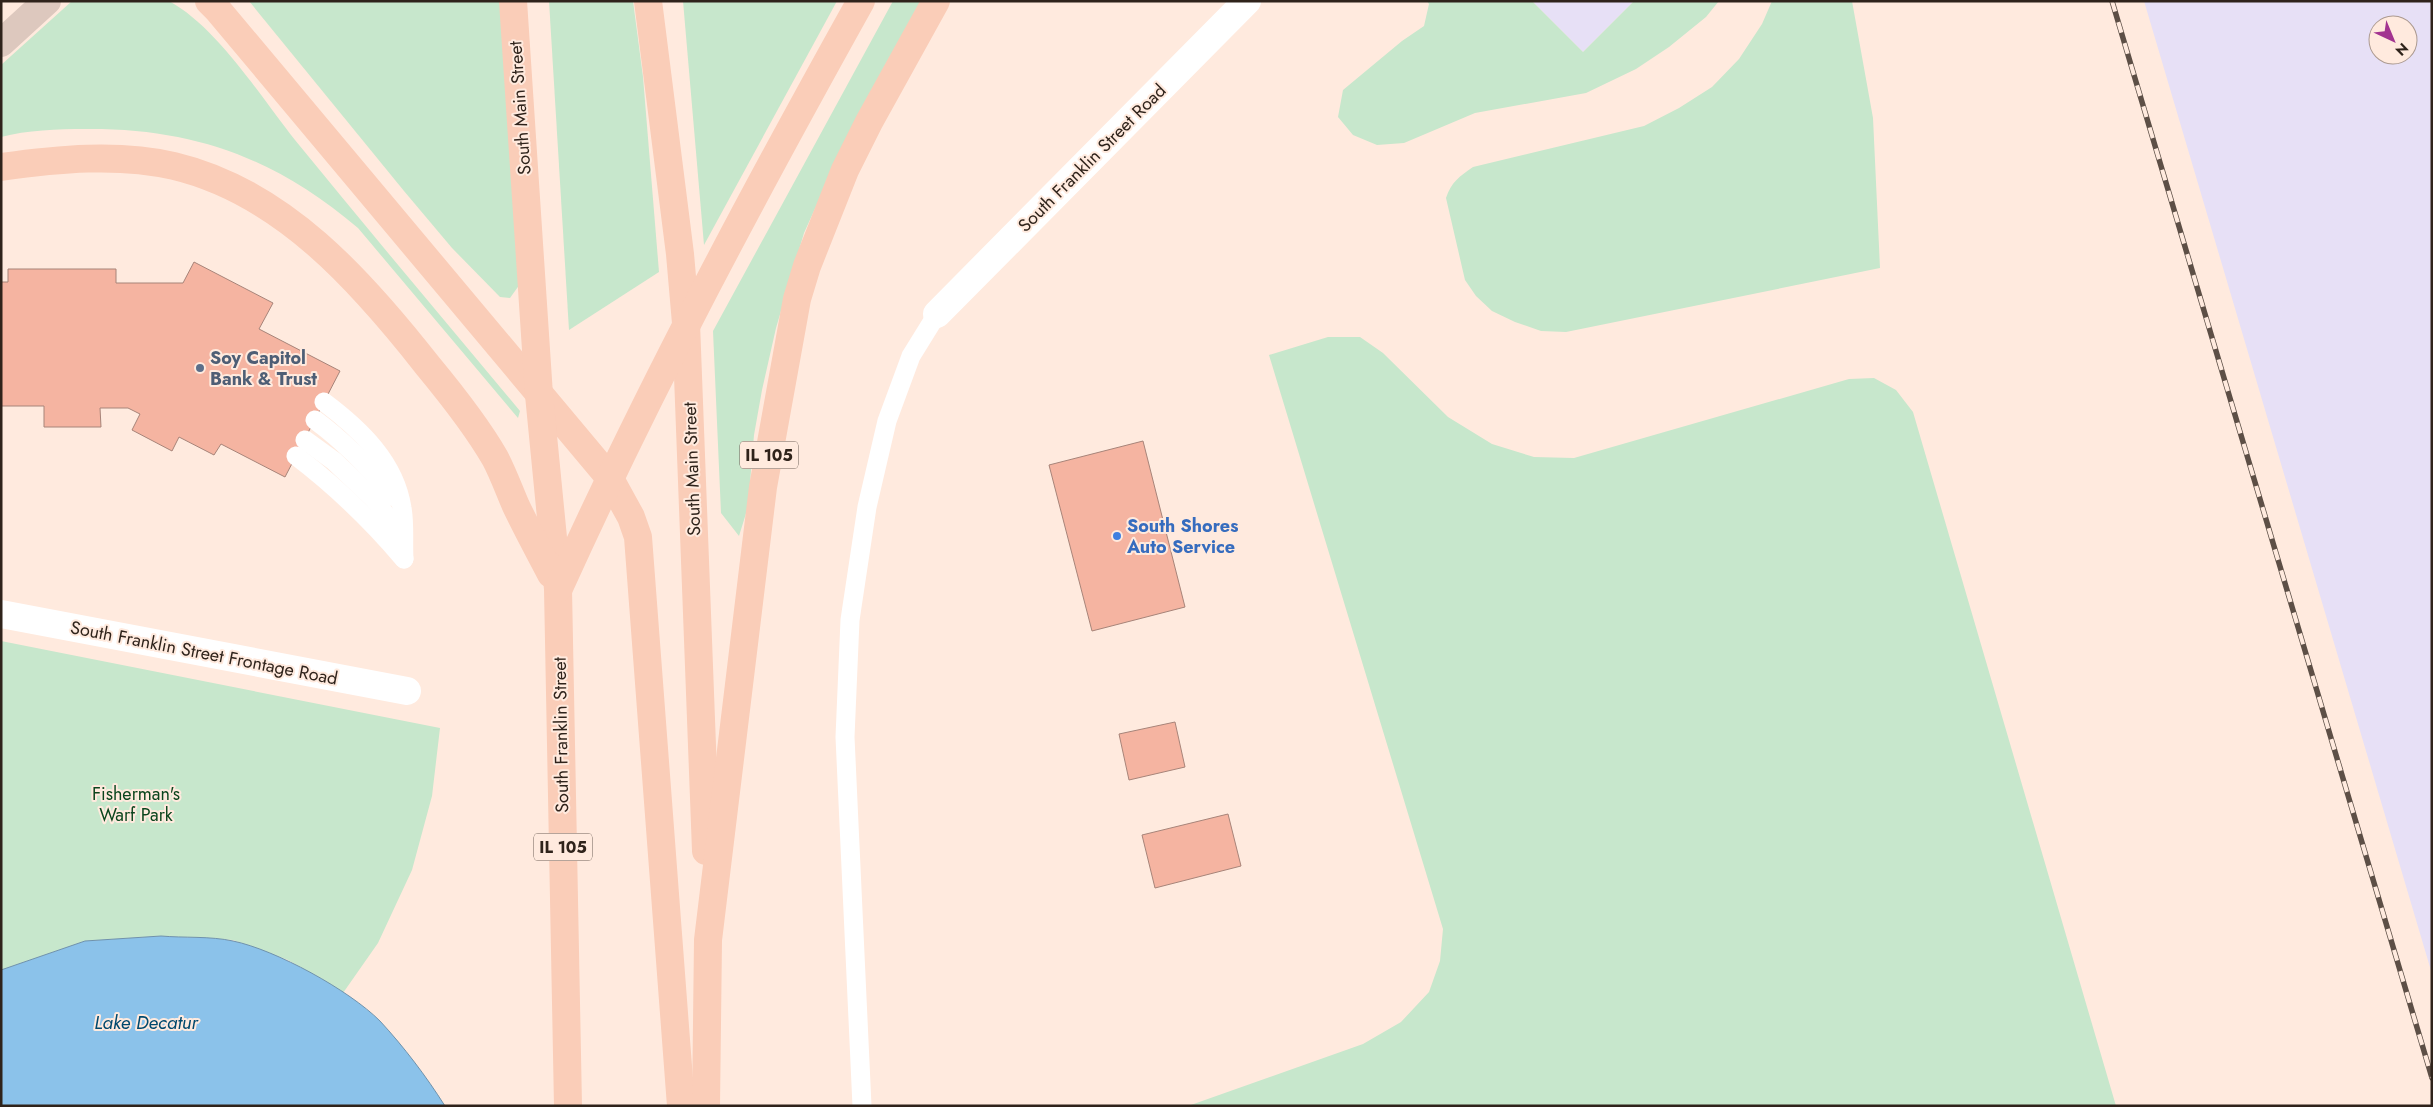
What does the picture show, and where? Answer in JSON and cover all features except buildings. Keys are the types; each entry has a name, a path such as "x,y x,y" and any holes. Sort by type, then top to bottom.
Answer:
{"main road":[{"path":"209,1 609,478 631,517 638,537 681,1106"},
{"name":"South Main Street","path":"513,1 538,395"},
{"name":"South Main Street","path":"648,1 680,254 686,323 708,940"},
{"name":"IL 105","path":"558,589 609,478 686,323 861,1"},
{"name":"IL 105","path":"706,1106 708,940 763,488 797,299 807,266 845,170 869,122 936,1"},
{"path":"1,167 48,160 94,158 174,166 224,183 283,217 320,246 362,287 468,416 495,458 558,589"},
{"name":"South Franklin Street","path":"538,395 558,589 568,1106"}],"street":[{"path":"1,43 47,1"},
{"name":"South Franklin Street Road","path":"937,314 1247,1"},
{"name":"South Franklin Street Frontage Road","path":"1,614 407,691"}],"lane":[{"path":"862,1106 845,737 850,620 867,507 887,421 914,350 937,314"},
{"path":"300,448 327,480 368,517 404,559 402,508 390,472 369,441 324,402"},
{"path":"315,420 336,436 371,469 402,508"}],"shaded area":[{"path":"1532,1 1634,1 1583,52"},
{"path":"2144,1 2432,1 2432,974"}],"green space":[{"path":"72,1 169,1 204,28 237,64 295,140 520,411 518,418 358,228 296,183 264,166 231,152 197,141 162,134 125,130 75,129 32,131 1,137 1,65"},
{"path":"249,1 502,1 520,284 510,298 500,297 452,248"},
{"path":"549,1 633,1 643,77 659,272 569,330"},
{"path":"683,1 837,1 704,245"},
{"path":"893,1 923,1 828,180 804,233 776,328 762,390 754,435 748,507 739,536 721,513 713,331"},
{"path":"1427,1 1532,1 1583,52 1634,1 1719,1 1706,17 1669,47 1636,69 1586,93 1475,113 1404,143 1377,145 1353,135 1338,117 1343,90 1402,41 1424,26 1429,4"},
{"path":"1772,1 1852,1 1873,118 1880,268 1566,332 1541,331 1515,322 1492,311 1476,296 1465,280 1446,198 1456,180 1473,167 1644,126 1679,108 1712,87 1739,59 1762,24"},
{"path":"1328,337 1360,337 1383,353 1448,417 1492,444 1534,457 1574,458 1849,379 1874,378 1896,390 1913,412 2116,1106 1188,1106 1363,1044 1401,1022 1429,992 1440,961 1443,929 1269,355"},
{"name":"Fisherman's Warf Park","path":"1,641 440,728 432,796 412,870 378,943 343,993 288,960 233,940 161,936 85,941 1,970"}],"water":[{"name":"Lake Decatur","path":"161,936 215,938 233,941 270,953 331,984 367,1009 380,1021 398,1041 445,1106 1,1106 1,970 85,941"}],"railway":[{"path":"2112,1 2432,1078"}],"place":[{"name":"Soy Capitol Bank & Trust","path":"200,368"},
{"name":"South Shores Auto Service","path":"1117,536"}]}
